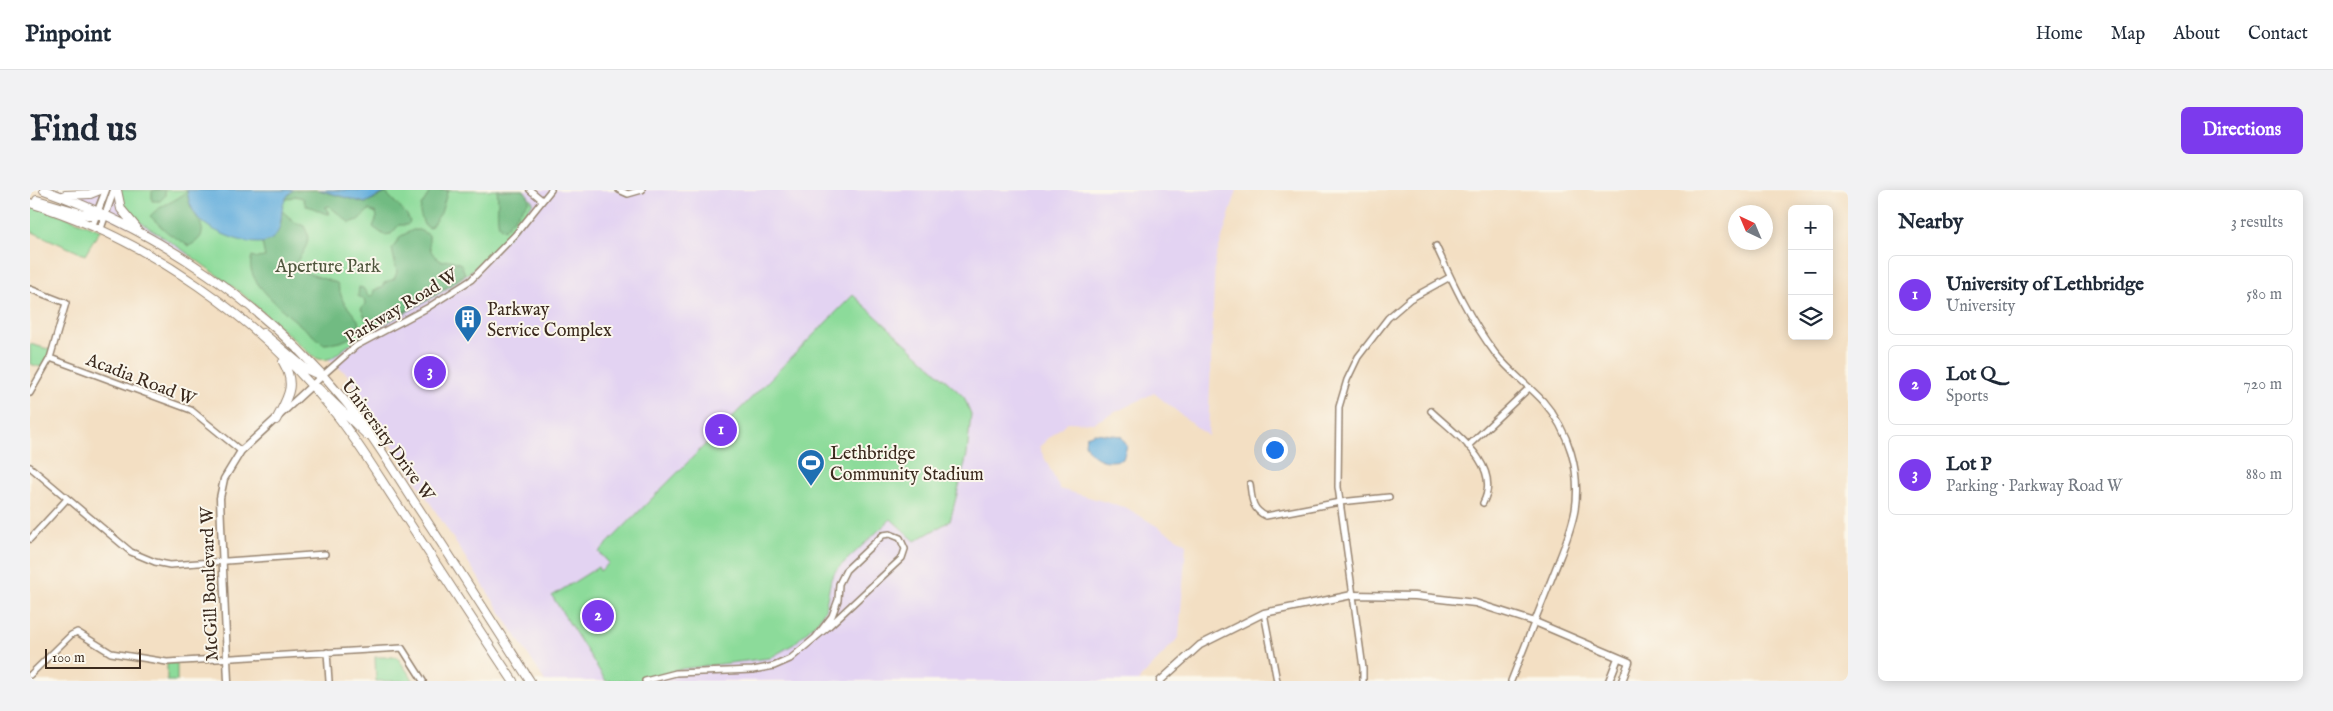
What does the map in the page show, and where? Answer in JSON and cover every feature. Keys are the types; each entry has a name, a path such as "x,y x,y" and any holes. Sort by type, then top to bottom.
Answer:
{"main road":[{"path":"44,190 98,213"},
{"path":"59,195 90,194 100,190"},
{"path":"116,190 121,209 141,232"},
{"path":"30,199 106,214"},
{"name":"University Drive W","path":"30,203 92,226 167,265 234,314 311,386 353,436 513,681"},
{"name":"University Drive W","path":"106,214 170,249 233,294 289,342 344,400 373,439 530,681"},
{"path":"234,314 275,342 306,369 322,376"},
{"path":"276,352 287,370 291,382 287,399 276,420"},
{"path":"311,386 317,387 330,398 358,428 373,439"}],"street":[{"path":"92,226 106,190"},
{"path":"100,230 116,190"},
{"path":"530,190 542,200"},
{"name":"Parkway Road W","path":"322,376 364,341 427,308 470,280 502,251 551,190"},
{"path":"619,190 628,194 642,190"},
{"path":"1436,246 1450,277 1482,336 1508,368 1551,412 1563,432 1572,455 1576,483 1575,510 1569,533 1511,681"},
{"path":"1363,681 1340,502 1337,439 1339,406 1351,373 1372,336 1388,318 1410,299 1450,277"},
{"path":"30,289 66,303 50,358 30,393"},
{"name":"Acadia Road W","path":"50,358 191,410 241,451"},
{"name":"McGill Boulevard W","path":"228,681 220,498 224,479 241,451 322,376"},
{"path":"1468,446 1529,388"},
{"path":"1431,411 1468,446 1482,463 1488,490 1483,503"},
{"path":"30,467 130,552 141,558 170,564 326,554"},
{"path":"1250,484 1253,505 1258,512 1266,516 1340,502 1389,497"},
{"path":"30,539 67,499"},
{"path":"646,681 676,673 753,670 774,666 790,659 815,638 902,558 905,549 900,538 890,534 883,535 849,566 839,584 838,600 832,616 815,638"},
{"path":"1160,681 1200,645 1264,613 1352,595 1415,596 1476,602 1534,622 1630,662 1622,681"},
{"path":"1264,613 1277,681"},
{"path":"30,675 71,634 77,632 111,653 177,662 402,648 423,681"},
{"path":"327,652 329,681"},
{"path":"1609,681 1618,658"}],"shaded area":[{"path":"52,190 1237,190 1215,261 1208,436 1154,393 1093,423 1067,422 1039,447 1060,489 1127,508 1186,544 1179,637 1138,681 545,681 347,374 202,262"}],"green space":[{"name":"Aperture Park","path":"120,190 524,190 533,202 513,231 474,269 445,290 368,333 332,358 323,360 310,354 240,292 184,251 131,216 122,201"},
{"path":"154,190 165,190 165,196 160,201 152,201 152,192"},
{"path":"293,190 319,190 365,203 386,193 407,215 410,222 407,225 399,225 391,234 384,235 373,227 377,217 376,213 369,210 358,220 350,223 329,206 325,207 330,214 306,206 303,198 295,196 284,200"},
{"path":"431,190 448,190 441,213 430,228 424,225 420,213 421,206"},
{"path":"497,190 523,190 528,195 529,201 504,230 499,226 498,221"},
{"path":"187,191 191,207 202,228 200,237 189,246 168,233 150,216"},
{"path":"30,203 100,230 85,255 30,231"},
{"path":"281,210 296,223 304,226 307,232 308,241 296,263 301,271 337,283 343,301 358,320 360,328 348,339 324,344 264,292 257,283 251,270 252,256 257,258 265,257 262,243 272,239 281,221"},
{"path":"413,230 419,230 429,235 430,247 434,256 441,261 451,260 461,264 465,274 428,300 374,326 369,325 361,309 365,304 364,299 358,296 359,287 363,288 369,297 373,295 374,290 382,288 384,283 394,279 397,272 392,249 401,236"},
{"name":"Lethbridge Community Stadium","path":"853,295 964,397 971,414 967,455 950,521 915,541 891,519 836,570 831,579 825,610 818,621 794,644 770,658 673,670 676,673 645,681 606,681 552,596 598,567 600,571 609,563 599,552"},
{"path":"30,344 52,350 44,368 30,364"},
{"path":"375,657 397,657 414,681 376,681"},
{"path":"167,662 177,662 177,681 167,681"}],"water":[{"path":"187,190 293,190 287,196 284,203 280,227 277,233 266,242 258,243 237,239 207,226 193,211"},
{"path":"319,190 390,190 365,203"},
{"path":"1095,433 1121,436 1127,446 1123,459 1106,461 1092,454 1085,444 1086,436"}],"place":[{"name":"Parkway Service Complex","path":"468,343"},
{"name":"Lot P","path":"430,372"},
{"name":"University of Lethbridge","path":"721,430"},
{"name":"Lethbridge Community Stadium","path":"811,487"},
{"name":"Lot Q","path":"598,616"}]}
